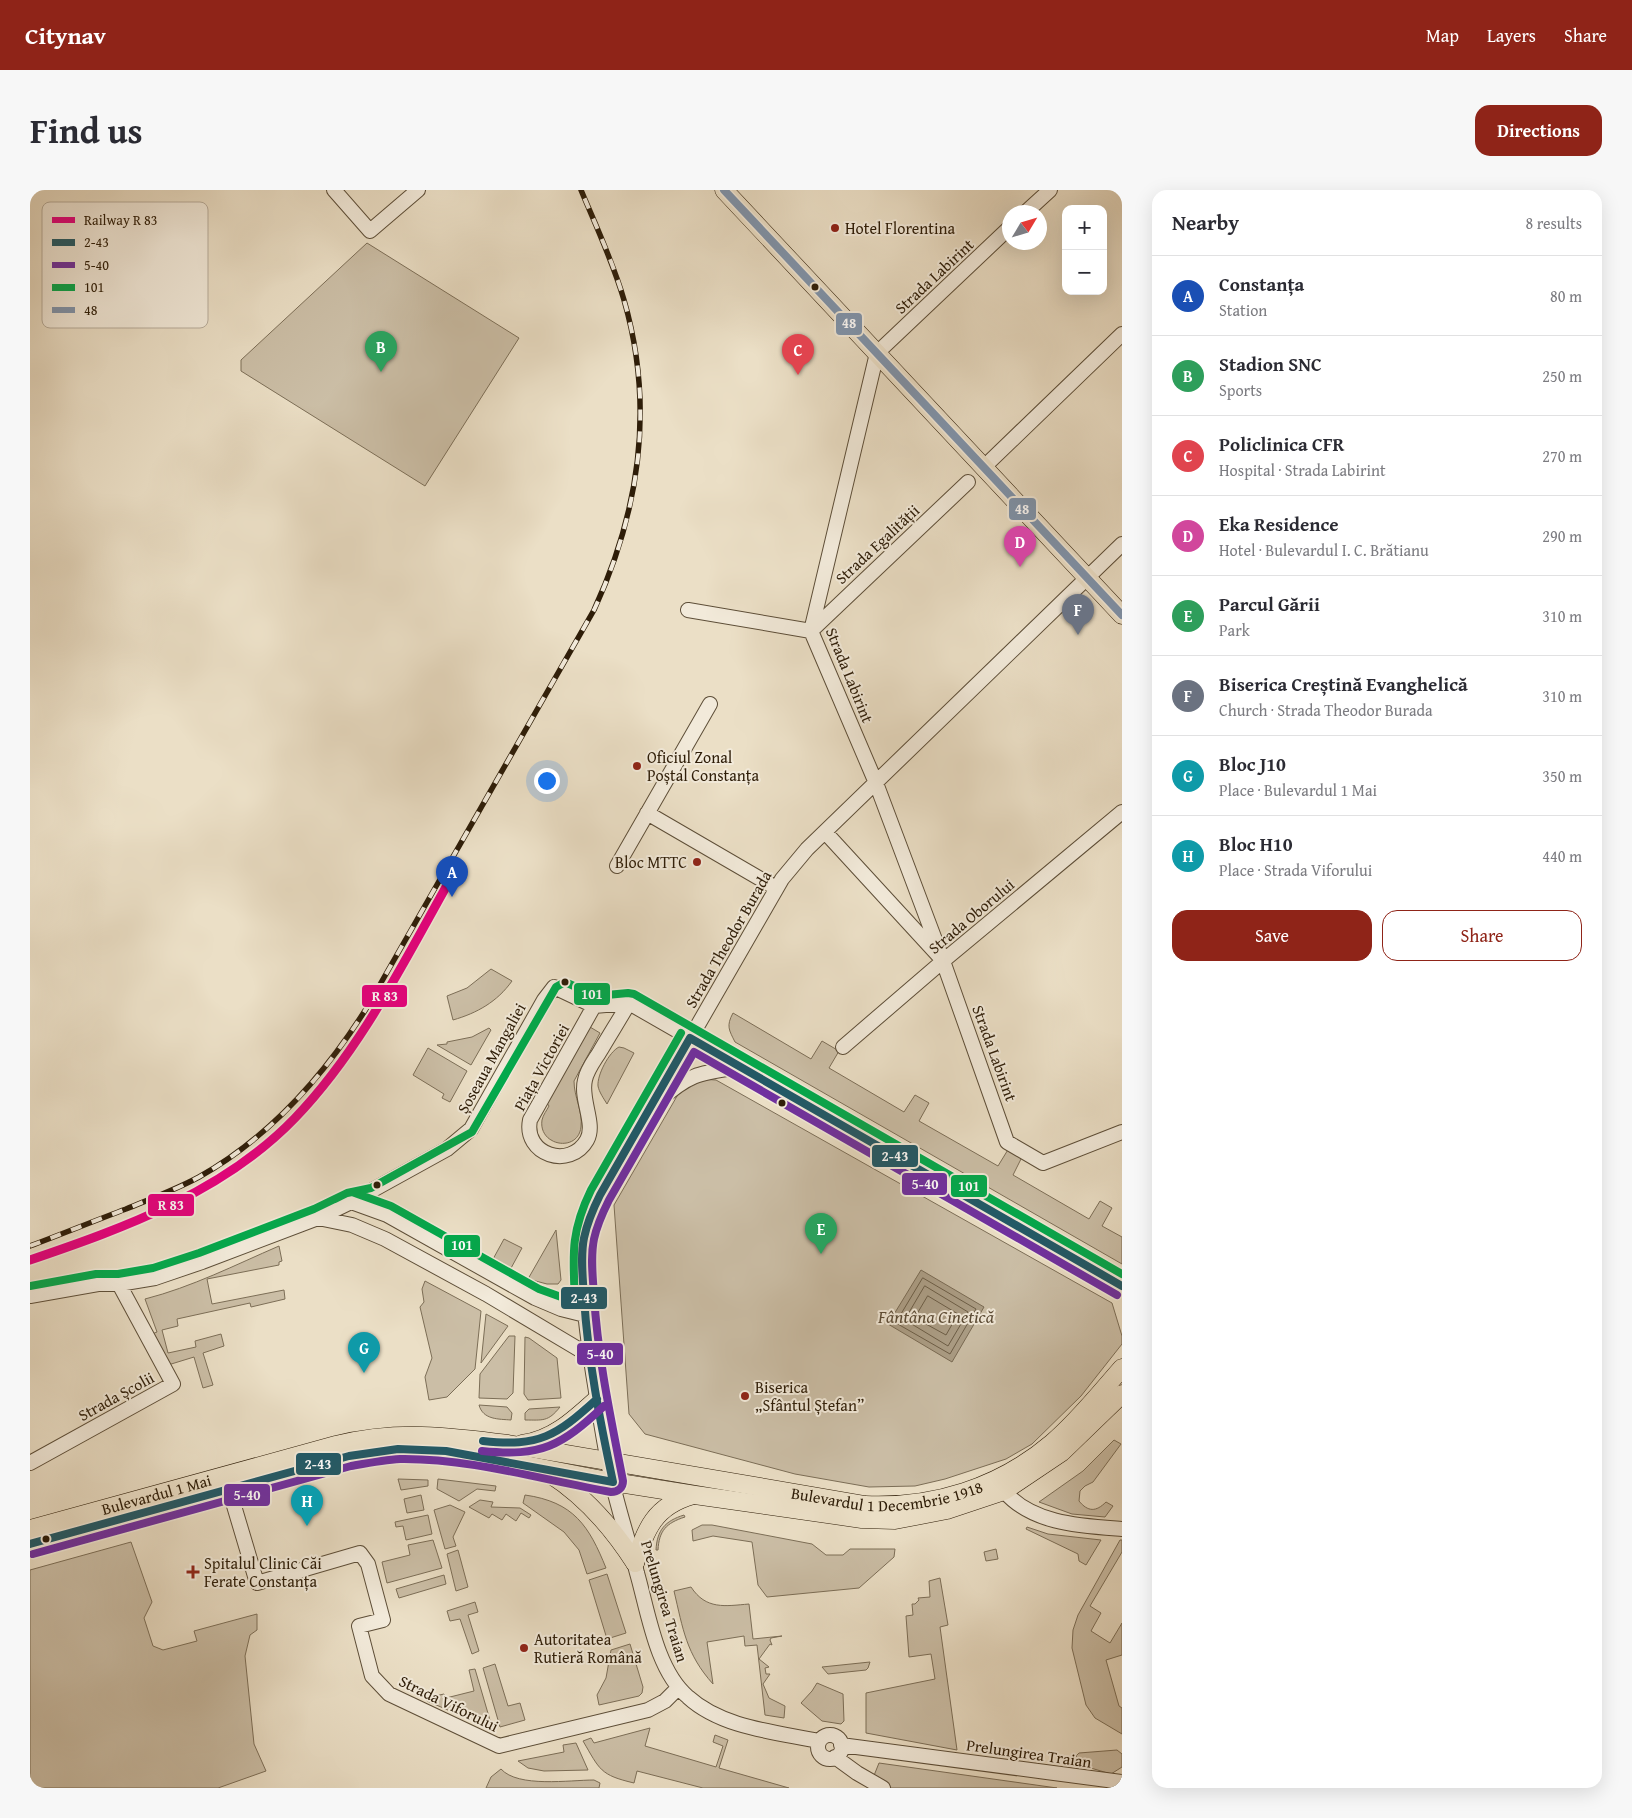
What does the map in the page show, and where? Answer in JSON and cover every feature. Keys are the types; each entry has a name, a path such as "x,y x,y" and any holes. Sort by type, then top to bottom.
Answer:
{"main road":[{"path":"724,190 1122,615"},
{"name":"Bulevardul 1 Decembrie 1918","path":"608,1461 865,1505 891,1506 944,1499 996,1480 1040,1452 1064,1432 1122,1368"},
{"name":"Bulevardul 1 Decembrie 1918","path":"613,1482 862,1519 895,1520 947,1510 1004,1491 1062,1452 1122,1394"},
{"path":"508,1444 524,1444 545,1438 571,1422 597,1399"},
{"name":"Bulevardul 1 Mai","path":"30,1529 274,1461 372,1437 396,1435 440,1436 508,1444 608,1461"},
{"name":"Bulevardul 1 Mai","path":"30,1544 376,1450 397,1448 453,1451 613,1482"},
{"path":"543,1469 594,1508 635,1563"},
{"path":"635,1563 645,1533 656,1517 672,1503 695,1495"}],"street":[{"path":"334,190 370,231 418,190"},
{"path":"1034,205 1050,190"},
{"name":"Strada Labirint","path":"1002,236 877,353 811,631 876,783 1008,1142 1043,1163 1122,1132"},
{"path":"984,468 1122,334"},
{"name":"Strada Egalității","path":"811,631 968,482"},
{"name":"Strada Theodor Burada","path":"608,1461 585,1315 583,1250 589,1219 600,1195 776,888 796,862 1122,544"},
{"path":"688,610 811,631"},
{"path":"617,866 710,704"},
{"name":"Strada Oborului","path":"843,1047 1122,812"},
{"path":"647,813 776,888"},
{"path":"825,832 943,961"},
{"name":"Șoseaua Mangaliei","path":"30,1296 98,1284 119,1284 155,1278 318,1218 351,1202 447,1149 471,1129 544,1000 554,987 594,1006"},
{"path":"594,1006 629,1003 1122,1286"},
{"name":"Piața Victoriei","path":"594,1006 530,1120 528,1131 532,1142 540,1150 556,1156 566,1156 574,1153 584,1144 588,1137 589,1123 583,1095 585,1078 629,1003"},
{"path":"650,1110 681,1083 694,1076 704,1072 740,1067"},
{"path":"351,1202 387,1215 535,1298 561,1309 585,1315"},
{"path":"318,1218 352,1225 385,1239 486,1294 590,1356"},
{"name":"Strada Școlii","path":"30,1463 173,1384 119,1284"},
{"name":"Prelungirea Traian","path":"608,1461 659,1649 678,1688 700,1707 730,1721 819,1741"},
{"name":"Strada Viforului","path":"229,1489 257,1583 360,1553 368,1564 383,1620 359,1626 372,1676 389,1694 499,1746 648,1710 678,1688"},
{"path":"1004,1491 1012,1501 1037,1515 1065,1523 1122,1529"},
{"path":"838,1751 829,1759 822,1756 818,1748 819,1741 824,1736 832,1735 838,1738 838,1751 857,1773 883,1788"},
{"name":"Prelungirea Traian","path":"838,1751 1122,1782"}],"shaded area":[{"path":"367,243 519,338 425,486 241,371 241,360"},
{"path":"491,969 512,981 500,995 486,1006 453,1020 447,996 467,988"},
{"path":"733,1013 811,1059 822,1041 839,1051 829,1068 904,1112 915,1095 929,1103 919,1121 998,1166 1009,1148 1022,1157 1013,1175 1089,1219 1100,1201 1112,1208 1102,1226 1122,1237 1122,1264 735,1042 729,1028"},
{"path":"590,1027 600,1033 574,1081 581,1116 581,1127 573,1141 559,1143 546,1136 542,1129 542,1120 549,1106 547,1103"},
{"path":"489,1028 491,1030 471,1065 437,1045 472,1037"},
{"path":"619,1047 634,1053 607,1104 599,1091 598,1081 611,1054"},
{"path":"428,1048 467,1071 450,1102 442,1098 444,1094 413,1075"},
{"path":"700,1079 716,1080 1112,1303 1122,1336 1122,1344 1081,1396 1032,1444 1006,1459 945,1479 915,1486 869,1487 795,1474 645,1434 629,1414 614,1205 680,1091"},
{"path":"556,1230 561,1280 558,1284 547,1284 528,1279"},
{"path":"504,1239 522,1248 510,1270 492,1261"},
{"path":"279,1246 282,1261 279,1262 279,1265 207,1279 212,1304 284,1290 285,1299 251,1307 250,1303 177,1319 178,1326 162,1330 168,1353 196,1347 195,1341 221,1334 224,1346 203,1353 213,1385 203,1388 194,1357 168,1365 152,1334 157,1332 145,1299 196,1282"},
{"path":"425,1281 481,1311 475,1369 447,1397 429,1400 425,1377 432,1358 420,1307 424,1302 422,1289"},
{"path":"486,1314 508,1326 481,1363"},
{"path":"509,1336 515,1336 513,1393 507,1399 479,1398 480,1374"},
{"path":"525,1337 557,1358 561,1398 528,1400 524,1394"},
{"path":"479,1405 507,1407 512,1413 511,1420 488,1416 484,1414"},
{"path":"560,1407 548,1418 525,1420 525,1413 529,1409"},
{"path":"1114,1440 1121,1444 1093,1482 1080,1491 1079,1501 1089,1509 1099,1508 1106,1502 1113,1506 1105,1517 1072,1514 1039,1502 1083,1471"},
{"path":"398,1479 428,1480 428,1486 401,1490"},
{"path":"438,1479 496,1486 495,1491 477,1489 459,1501 437,1489"},
{"path":"421,1495 424,1510 407,1513 404,1499"},
{"path":"525,1495 556,1503 578,1518 593,1540 606,1568 587,1574 579,1550 564,1532 523,1503"},
{"path":"480,1500 493,1502 491,1507 520,1508 531,1515 529,1518 521,1513 516,1521 506,1514 502,1520 492,1514 489,1518 469,1507"},
{"path":"450,1505 465,1512 453,1537 456,1546 445,1549 434,1510"},
{"path":"428,1515 432,1534 406,1540 403,1526 396,1527 395,1522"},
{"path":"684,1515 685,1517 668,1525 662,1533 658,1550 656,1550 658,1537 663,1527 672,1520"},
{"path":"702,1525 712,1525 812,1544 826,1555 843,1555 850,1549 895,1549 894,1557 859,1588 767,1597 758,1585 752,1542 713,1536 693,1541 692,1530"},
{"path":"1027,1527 1048,1534 1101,1540 1086,1565 1079,1561 1078,1554 1026,1529"},
{"path":"433,1540 442,1568 387,1583 382,1562 410,1555 408,1545"},
{"path":"1120,1540 1122,1540 1122,1552 1090,1606 1101,1613 1091,1631 1110,1643 1122,1623 1122,1655 1106,1660 1119,1706 1122,1708 1122,1734 1095,1718 1086,1705 1072,1648 1073,1630 1078,1615"},
{"path":"131,1542 152,1602 144,1618 153,1646 163,1650 197,1641 194,1631 257,1614 257,1630 250,1635 245,1656 254,1744 266,1771 218,1788 30,1788 30,1570"},
{"path":"996,1549 998,1559 986,1561 984,1552"},
{"path":"458,1550 468,1587 456,1591 447,1554"},
{"path":"607,1574 626,1633 607,1639 589,1580"},
{"path":"444,1575 446,1584 399,1598 396,1589"},
{"path":"940,1578 948,1625 940,1627 957,1750 866,1733 866,1693 935,1679 931,1654 909,1657 906,1616 913,1615 912,1604 919,1600 918,1598 930,1597 929,1581"},
{"path":"691,1587 703,1600 710,1603 724,1606 749,1604 753,1639 782,1636 771,1638 772,1645 770,1644 759,1659 769,1667 765,1668 766,1674 770,1674 763,1684 769,1698 785,1706 784,1718 765,1715 757,1645 745,1646 744,1636 707,1642 713,1684 704,1673 691,1651 674,1591"},
{"path":"475,1602 478,1612 468,1615 479,1651 472,1654 460,1619 450,1621 447,1611"},
{"path":"630,1644 643,1687 642,1693 639,1696 599,1705 597,1695 606,1678 611,1650"},
{"path":"870,1662 866,1670 828,1674 822,1667"},
{"path":"495,1664 508,1706 520,1703 525,1720 500,1727 483,1668"},
{"path":"475,1669 492,1727 427,1701 426,1698 444,1694 446,1698 474,1691 469,1670"},
{"path":"817,1683 843,1694 844,1721 841,1724 822,1721 801,1703"},
{"path":"650,1728 645,1746 716,1767 723,1746 713,1742 715,1735 728,1740 719,1768 789,1788 703,1788 637,1771 634,1783 614,1777 602,1770 583,1741 591,1738 594,1743"},
{"path":"576,1743 588,1770 544,1771 528,1768 518,1761 564,1752 563,1745"},
{"path":"1117,1750 1122,1754 1122,1767 1111,1774 1084,1766 1076,1756 1079,1753"},
{"path":"879,1763 1057,1788 869,1788"},
{"path":"501,1769 519,1779 532,1781 594,1780 600,1783 599,1788 486,1788 491,1777"}],"water":[{"name":"Fântâna Cinetică","path":"921,1270 984,1307 952,1362 888,1324"}],"railway":[{"path":"30,1246 153,1198 199,1177 249,1143 293,1104 332,1058 366,1009 594,610 610,572 632,496 638,458 639,380 633,340 620,286 581,190"}],"transit line":[{"name":"48","path":"724,190 1122,615"},
{"path":"30,1260 101,1235 171,1205 237,1167 267,1144 295,1118 343,1060 404,963 459,864"},
{"name":"101","path":"30,1286 96,1274 118,1274 153,1268 199,1253 314,1209 347,1193 371,1188 472,1132 556,987 565,982 596,996 634,994 1122,1274"},
{"name":"101","path":"335,1199 352,1192 391,1206 539,1289 575,1302 574,1245 584,1205 681,1033"},
{"name":"2-43","path":"30,1544 349,1456 398,1449 446,1451 613,1482 588,1344 582,1268 584,1238 590,1216 600,1195 690,1038 1122,1286"},
{"name":"5-40","path":"33,1554 351,1466 388,1460 453,1462 611,1492 620,1489 623,1481 606,1389 596,1319 592,1268 594,1239 600,1219 609,1200 694,1052 1117,1295"},
{"name":"2-43","path":"483,1441 519,1442 546,1436 570,1422 597,1399"},
{"name":"5-40","path":"482,1451 520,1452 549,1446 575,1431 604,1406"}],"place":[{"name":"Hotel Florentina","path":"835,228"},
{"name":"Stadion SNC","path":"381,372"},
{"name":"Policlinica CFR","path":"798,375"},
{"name":"Eka Residence","path":"1020,567"},
{"name":"Biserica Creștină Evanghelică","path":"1078,635"},
{"name":"Oficiul Zonal Poștal Constanța","path":"637,766"},
{"name":"Bloc MTTC","path":"697,862"},
{"name":"Constanța","path":"452,897"},
{"name":"Parcul Gării","path":"821,1254"},
{"name":"Bloc J10","path":"364,1373"},
{"name":"Biserica „Sfântul Ștefan”","path":"745,1396"},
{"name":"Bloc H10","path":"307,1526"},
{"name":"Spitalul Clinic Căi Ferate Constanța","path":"193,1572"},
{"name":"Autoritatea Rutieră Română","path":"524,1648"}]}
